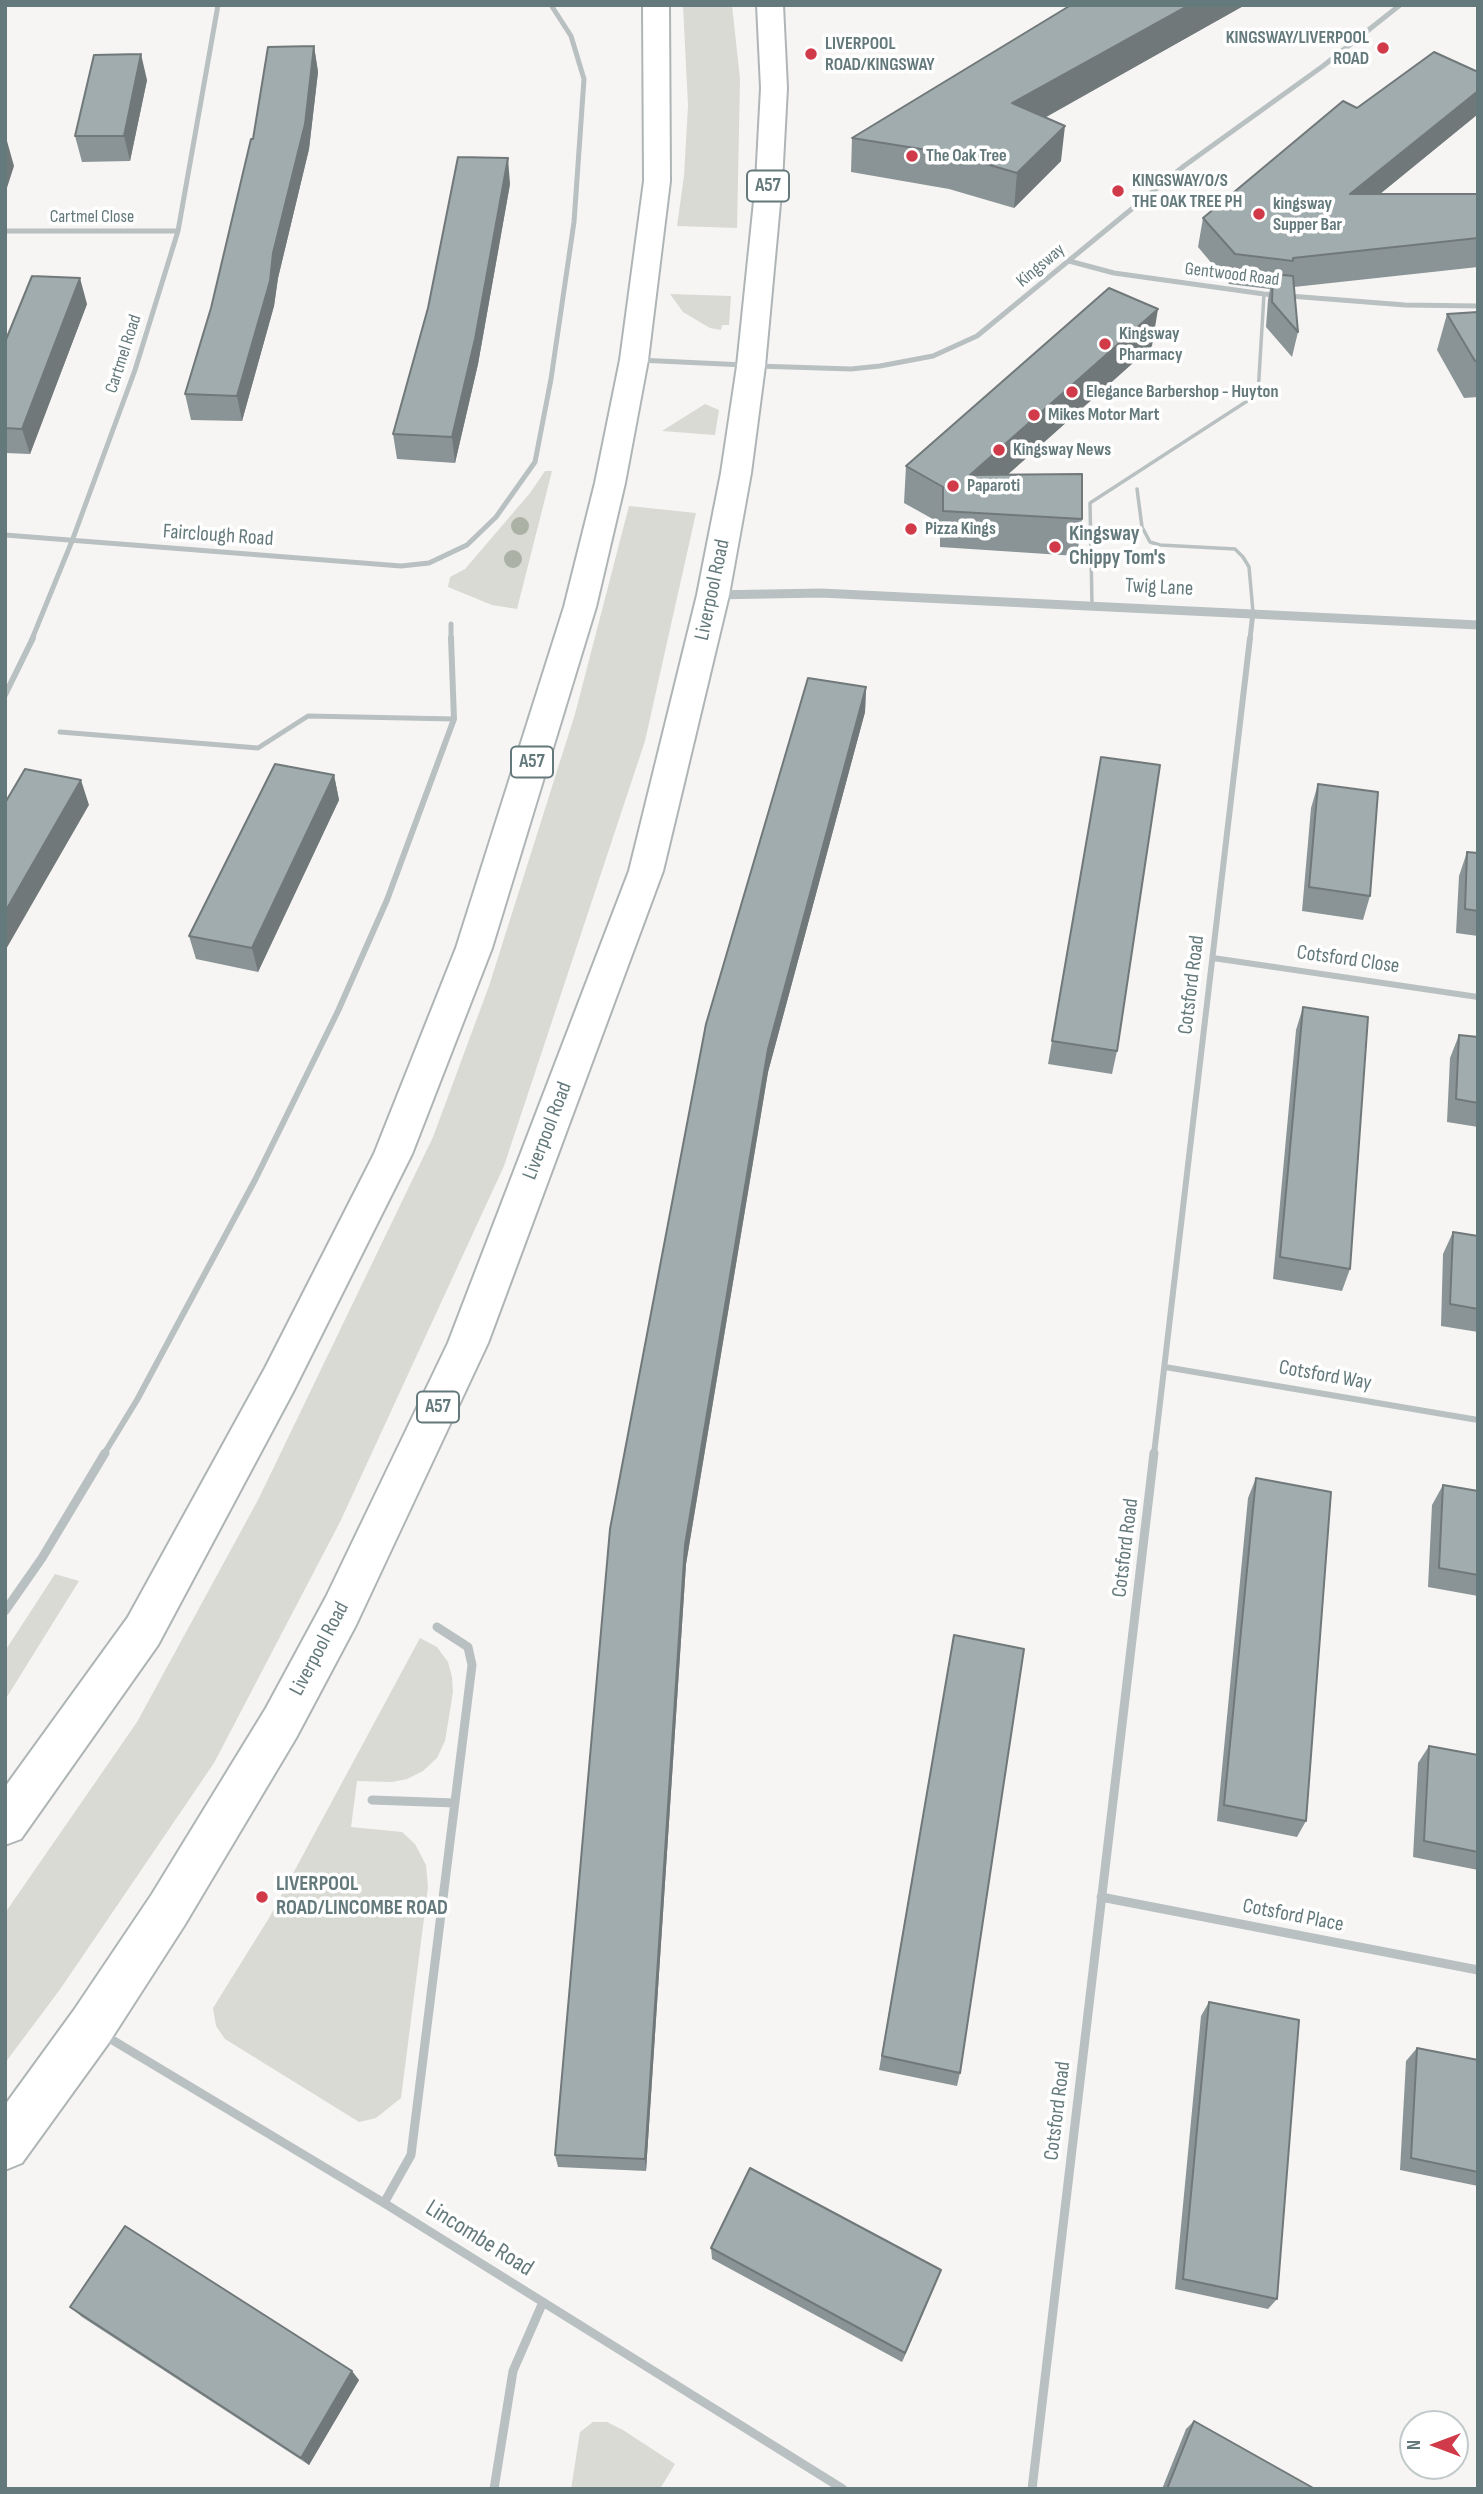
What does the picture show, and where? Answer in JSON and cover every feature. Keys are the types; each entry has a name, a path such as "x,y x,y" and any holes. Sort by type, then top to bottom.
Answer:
{"highway":[{"name":"A57","path":"5,1824 143,1631 279,1380 393,1154 474,948 580,607 610,483 634,360 657,181 656,5"},
{"name":"Liverpool Road","path":"5,2146 91,2027 185,1882 281,1723 341,1611 468,1343 646,871 713,595 736,473 751,366 769,182 774,88 771,5"}],"street":[{"name":"Cartmel Road","path":"5,695 26,654 72,541 135,370 178,231 218,5"},
{"name":"Fairclough Road","path":"5,535 401,566 429,563 467,545 496,517 535,462 551,379 574,222 584,79 570,36 551,5"},
{"name":"Kingsway","path":"634,360 851,369 933,355 977,336 1184,166 1323,66 1400,5"},
{"name":"Cartmel Close","path":"5,231 178,231"},
{"name":"Gentwood Road","path":"1069,261 1114,273 1264,293 1405,305 1478,306"},
{"name":"Twig Lane","path":"713,595 821,593 1092,604 1478,625"},
{"name":"Cotsford Road","path":"1032,2489 1253,612"},
{"path":"5,1611 42,1558 137,1400 255,1180 338,1012 387,900 454,719 451,624"},
{"name":"Cotsford Close","path":"1213,958 1478,997"},
{"name":"Cotsford Way","path":"1166,1367 1478,1420"},
{"path":"384,2203 411,2155 472,1665 468,1647 437,1626"},
{"path":"372,1800 455,1803"},
{"name":"Cotsford Place","path":"1101,1897 1478,1970"},
{"name":"Lincombe Road","path":"91,2027 384,2203 843,2489"},
{"path":"494,2489 513,2371 543,2302"}],"lane":[{"path":"1092,604 1090,503 1258,394 1264,293"},
{"path":"1137,489 1142,527 1150,542 1160,545 1235,549 1243,557 1249,568 1253,612"},
{"path":"60,732 258,748 308,716 454,719"}],"shaded area":[{"path":"683,5 732,5 740,79 737,228 677,226 684,176 688,106"},
{"path":"670,294 731,296 729,325 722,325 721,330 710,328 683,312"},
{"path":"705,404 719,410 715,435 662,431"},
{"path":"545,471 552,471 517,609 492,605 448,587 450,577 465,569 530,493"},
{"path":"629,506 696,513 645,741 504,1166 340,1522 214,1763 61,1988 5,2063 5,1913 137,1722 258,1500 433,1137 489,986 575,714"},
{"path":"55,1574 79,1581 5,1700 5,1651"},
{"path":"420,1638 437,1647 448,1662 452,1677 453,1692 445,1741 437,1758 423,1771 407,1779 392,1782 357,1781 351,1827 402,1832 415,1844 426,1865 428,1887 401,2098 376,2118 359,2122 225,2039 216,2026 213,2008 269,1918"},
{"path":"593,2422 607,2422 623,2430 675,2464 660,2489 571,2489 580,2432"}],"building":[{"path":"1071,5 1189,5 1012,103 1065,126 1017,173 952,154 852,138"},
{"path":"314,46 305,124 273,253 270,281 237,396 185,394 211,308 253,139 268,47"},
{"path":"1434,52 1478,72 1478,91 1350,194 1478,194 1478,238 1293,258 1293,261 1235,254 1203,218 1343,101 1357,108"},
{"path":"141,54 124,136 75,136 94,55"},
{"path":"458,157 508,158 475,339 452,437 393,434 428,308"},
{"path":"1273,274 1293,276 1298,332 1272,302"},
{"path":"32,276 80,278 22,429 5,428 5,342"},
{"path":"1109,288 1158,309 970,475 1082,474 1082,519 943,511 943,487 906,466"},
{"path":"1478,312 1478,361 1475,361 1447,314"},
{"path":"808,678 866,687 768,1049 685,1545 645,2159 555,2155 610,1529 706,1024"},
{"path":"1101,757 1160,765 1117,1051 1052,1041"},
{"path":"275,764 334,775 252,948 189,936"},
{"path":"25,769 81,780 5,912 5,803"},
{"path":"1318,784 1378,792 1370,896 1309,887"},
{"path":"1467,852 1478,853 1478,911 1465,909"},
{"path":"1303,1007 1368,1017 1350,1269 1280,1257"},
{"path":"1459,1035 1478,1037 1478,1103 1456,1099"},
{"path":"1453,1232 1478,1236 1478,1309 1450,1304"},
{"path":"1256,1478 1331,1492 1306,1821 1224,1805"},
{"path":"1443,1485 1478,1491 1478,1575 1439,1568"},
{"path":"954,1635 1024,1649 960,2073 882,2056"},
{"path":"1429,1746 1478,1755 1478,1852 1424,1841"},
{"path":"1209,2002 1299,2020 1277,2299 1183,2279"},
{"path":"1417,2048 1478,2060 1478,2172 1411,2158"},
{"path":"750,2168 941,2270 905,2353 711,2248"},
{"path":"125,2226 352,2371 301,2458 70,2307"},
{"path":"1194,2421 1315,2489 1167,2489"}],"place":[{"name":"KINGSWAY/LIVERPOOL ROAD","path":"1383,48"},
{"name":"LIVERPOOL ROAD/KINGSWAY","path":"811,54"},
{"name":"The Oak Tree","path":"912,156"},
{"name":"KINGSWAY/O/S THE OAK TREE PH","path":"1118,191"},
{"name":"kingsway Supper Bar","path":"1259,214"},
{"name":"Kingsway Pharmacy","path":"1105,344"},
{"name":"Elegance Barbershop - Huyton","path":"1072,392"},
{"name":"Mikes Motor Mart","path":"1034,415"},
{"name":"Kingsway News","path":"999,450"},
{"name":"Paparoti","path":"953,486"},
{"name":"Pizza Kings","path":"911,529"},
{"name":"Kingsway Chippy Tom's","path":"1055,547"},
{"name":"LIVERPOOL ROAD/LINCOMBE ROAD","path":"262,1897"}]}
